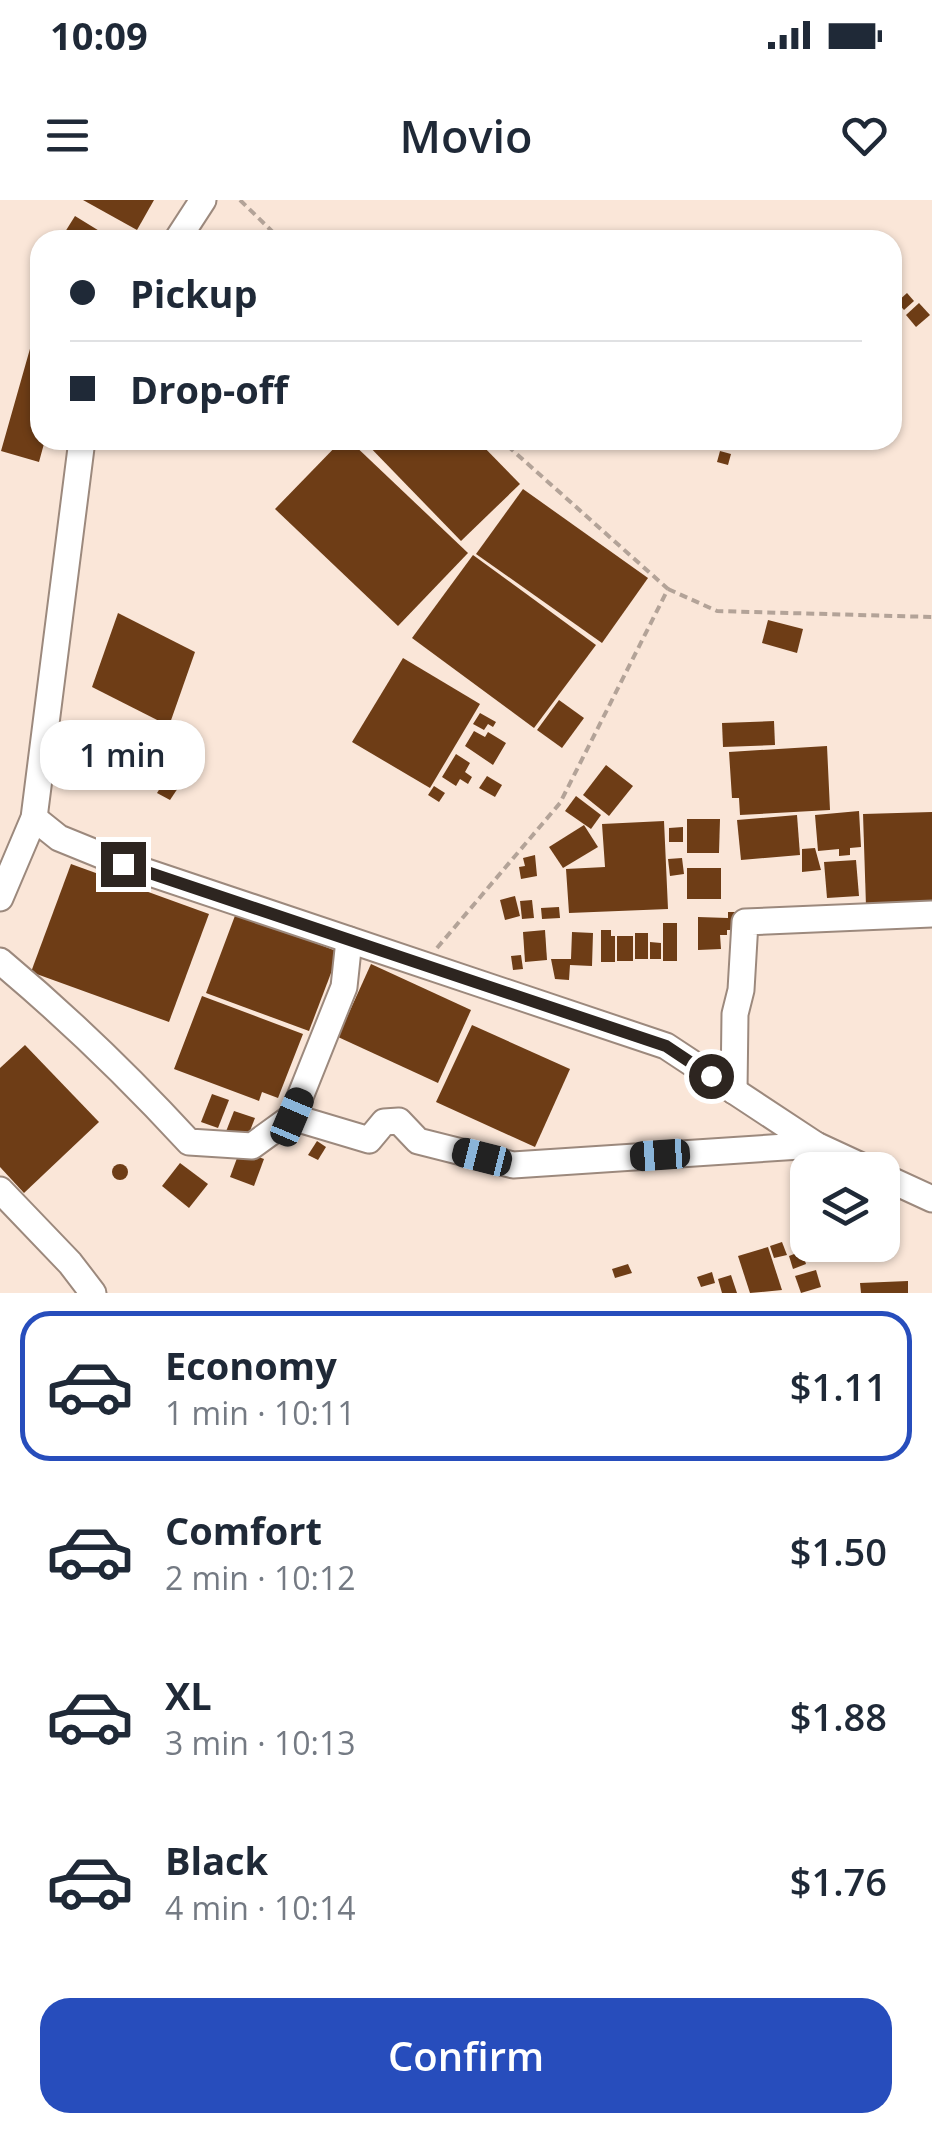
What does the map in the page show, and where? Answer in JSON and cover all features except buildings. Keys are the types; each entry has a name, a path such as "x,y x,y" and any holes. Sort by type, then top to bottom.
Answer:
{"street":[{"path":"184,230 203,200"},
{"path":"0,898 34,818 81,450"},
{"path":"34,818 59,838 123,864 666,1046 831,1152"},
{"path":"734,1091 735,1014 741,990 744,922 932,914"},
{"path":"0,961 101,1052 189,1142 252,1146 292,1117 344,986 348,940"},
{"path":"292,1117 368,1140 384,1122 400,1121 418,1141 514,1165 816,1145"},
{"path":"900,1184 932,1198"},
{"path":"0,1190 70,1263 93,1293"}],"path":[{"path":"240,200 272,230"},
{"path":"512,450 668,589 717,611 932,617"},
{"path":"424,964 560,803 668,589"}],"route":[{"path":"123,864 666,1046 711,1076"}]}
